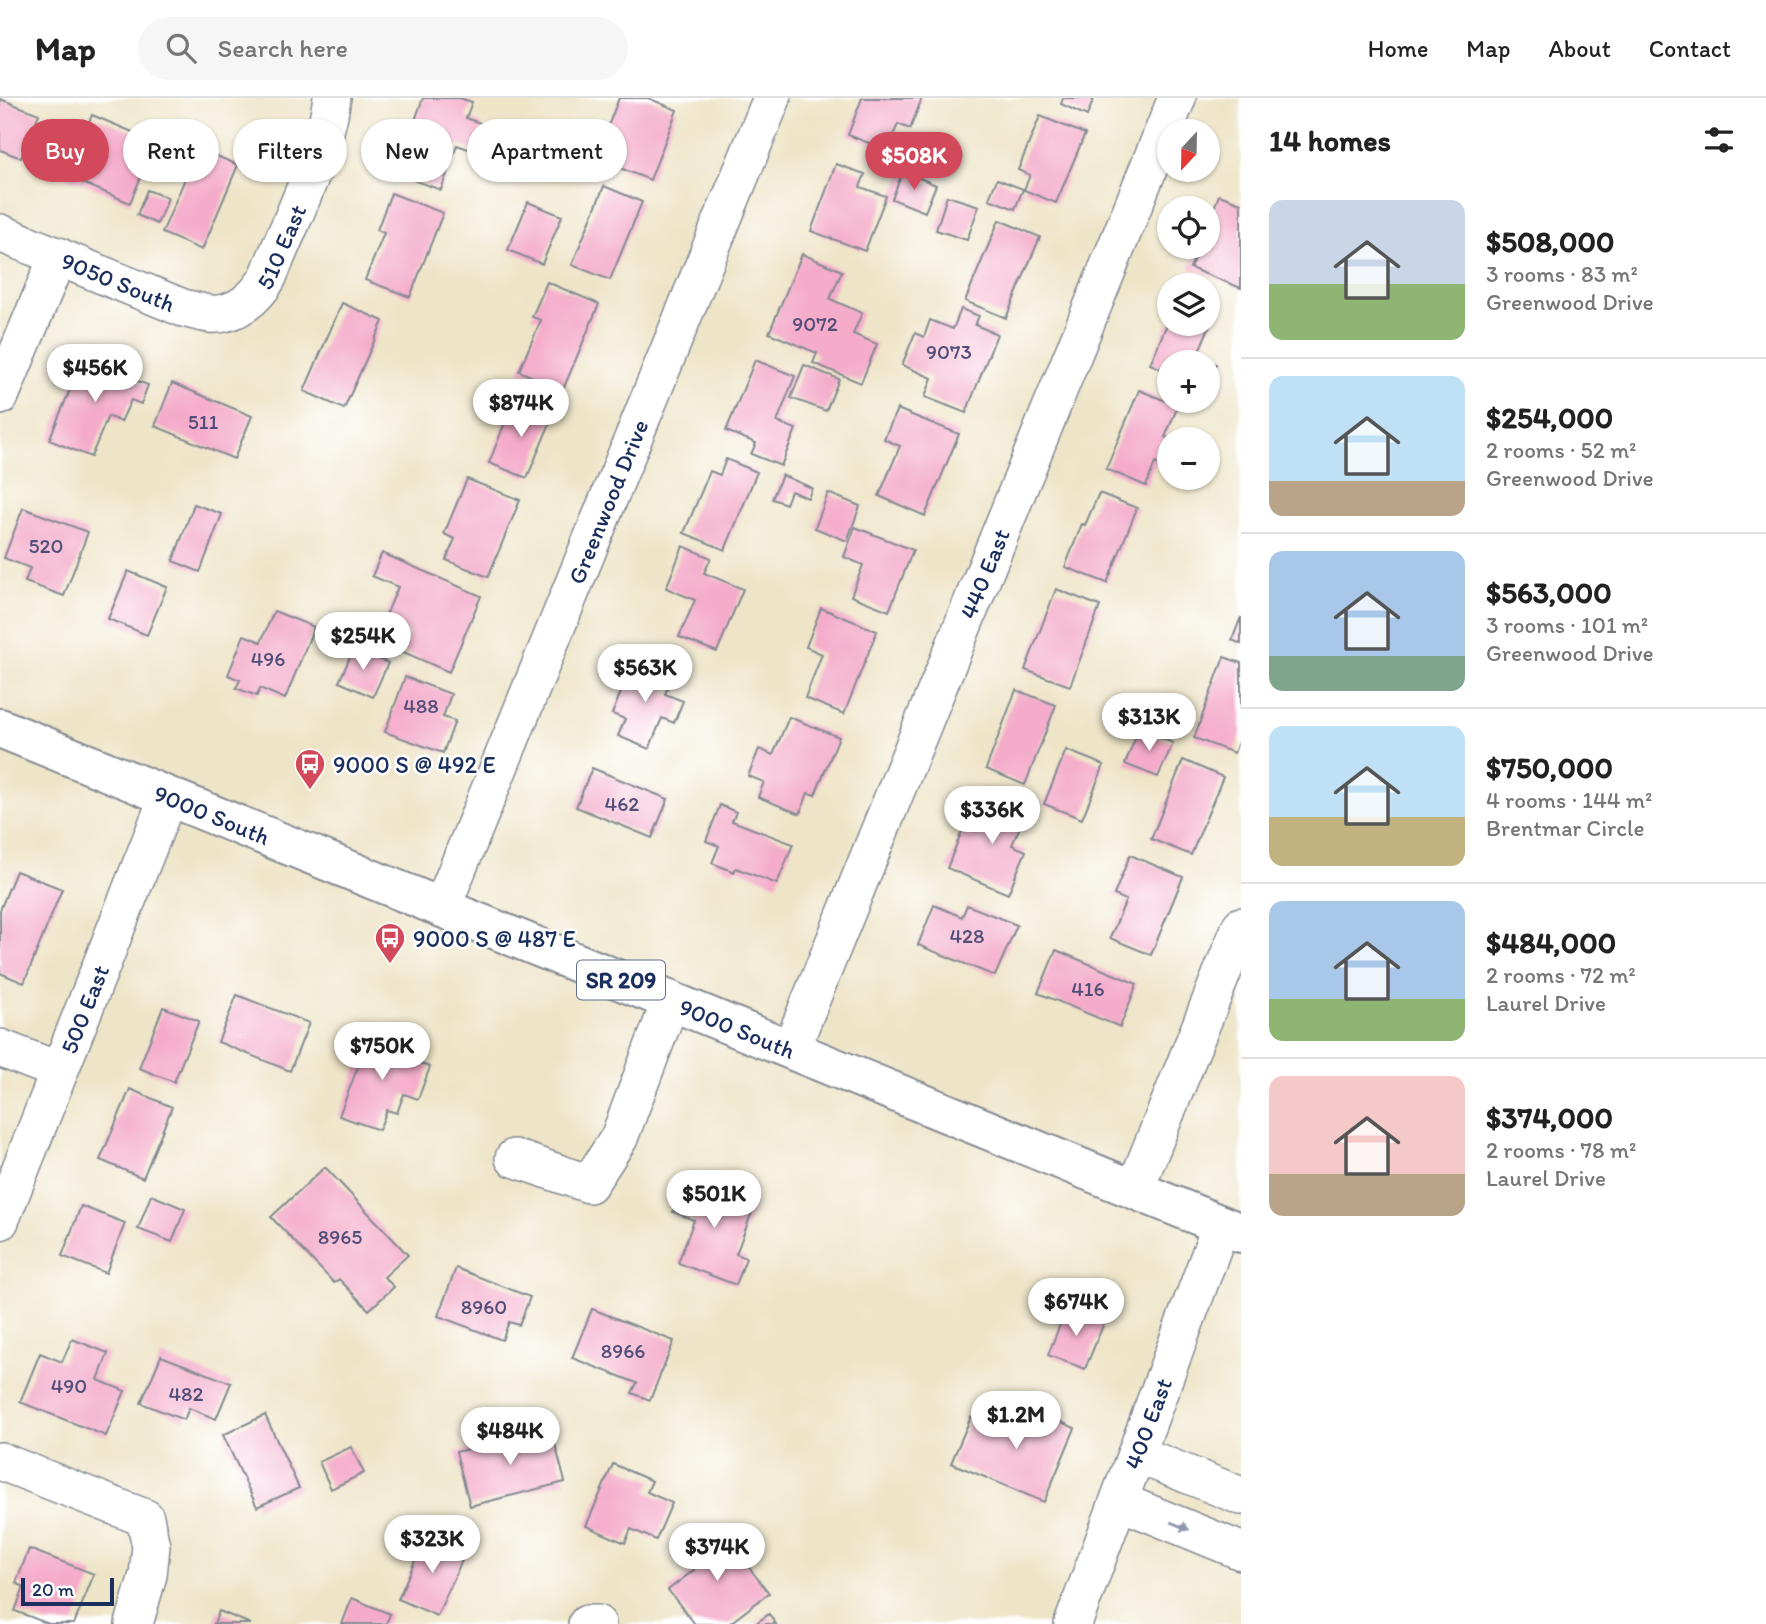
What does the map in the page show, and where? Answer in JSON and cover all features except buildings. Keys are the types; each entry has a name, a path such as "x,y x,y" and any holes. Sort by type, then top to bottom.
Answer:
{"main road":[{"name":"9000 South","path":"0,727 1231,1229"}],"street":[{"name":"510 East","path":"240,307 259,293 268,277 316,159 332,98"},
{"name":"Greenwood Drive","path":"442,907 772,98"},
{"name":"440 East","path":"791,1049 1177,98"},
{"name":"9050 South","path":"0,233 183,308 213,315 240,307"},
{"path":"0,396 58,256"},
{"name":"500 East","path":"0,1221 168,797"},
{"path":"1135,1189 1241,926"},
{"path":"514,1158 589,1184 619,1138 671,1000"},
{"path":"0,1048 59,1072"},
{"name":"400 East","path":"1073,1624 1137,1454 1231,1229"},
{"path":"1137,1454 1241,1496"},
{"path":"0,1461 145,1518 151,1546 148,1574 134,1624"},
{"path":"1119,1501 1241,1551"},
{"path":"587,1624 597,1624"}],"place":[{"name":"9000 S @ 492 E","path":"310,791"},
{"name":"9000 S @ 487 E","path":"390,965"}]}
